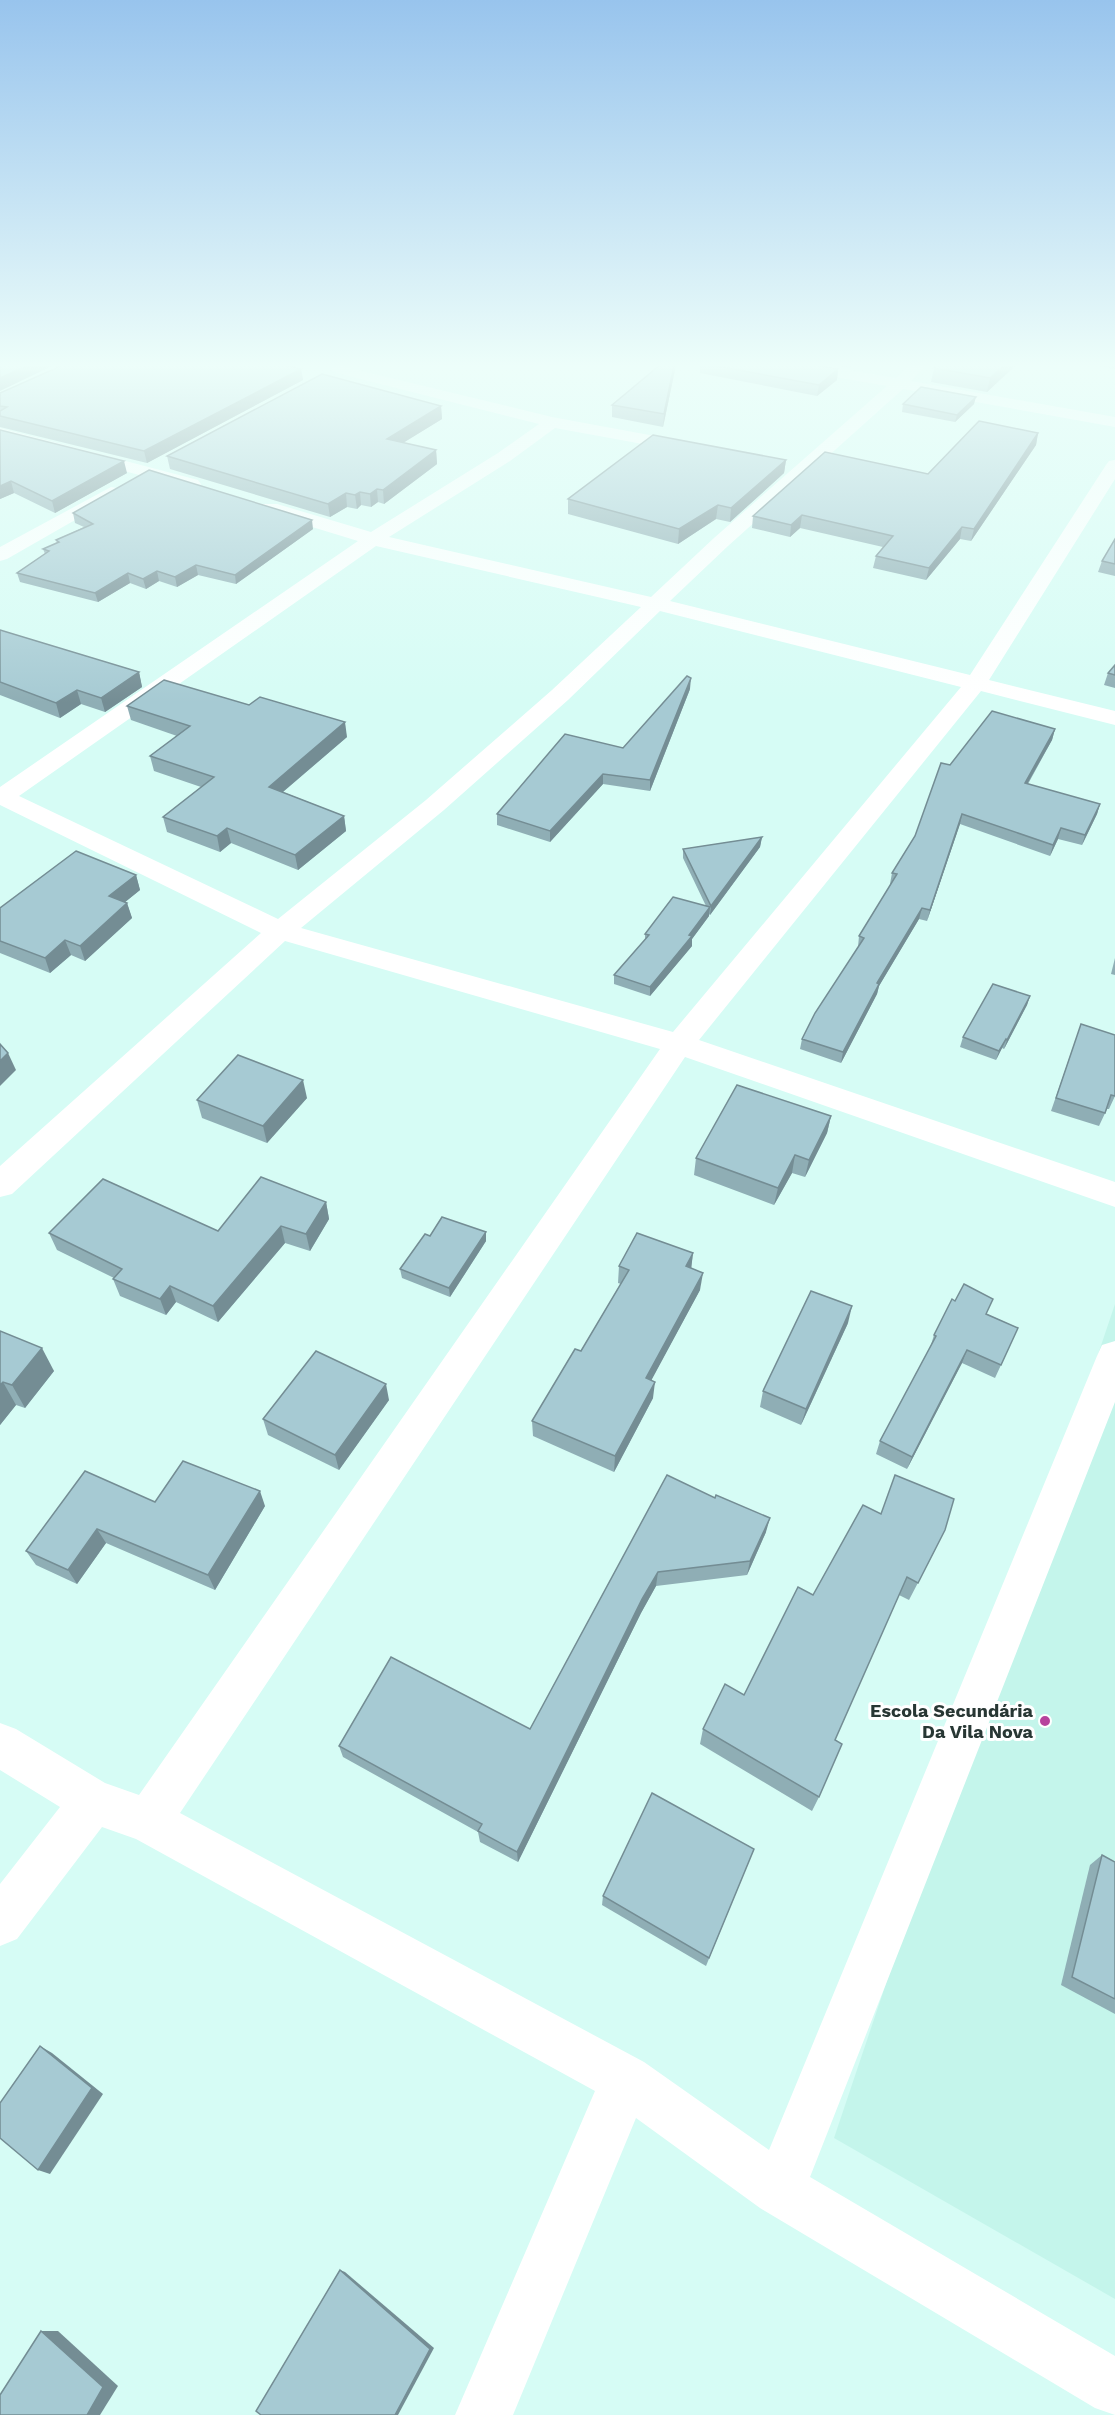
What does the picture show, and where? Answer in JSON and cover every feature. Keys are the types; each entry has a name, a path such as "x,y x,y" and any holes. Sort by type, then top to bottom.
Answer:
{"street":[{"path":"0,555 137,478"},
{"path":"171,478 205,488"},
{"path":"471,478 373,539 1,797 279,931 679,1044 1115,1195"},
{"path":"0,1185 279,931 435,806 560,695 721,542 782,478"},
{"path":"148,1821 679,1044 977,682 1107,478"},
{"path":"250,502 373,539 656,604 1115,718"},
{"path":"779,2189 1115,1356"},
{"path":"0,1745 93,1801 148,1821 626,2080 779,2189 1115,2388"},
{"path":"0,1922 93,1801"},
{"path":"484,2415 626,2080"}],"shaded area":[{"name":"Escola Secundária Da Vila Nova","path":"1115,1304 1115,2299 834,2138"}],"building":[{"path":"0,478 94,478 52,501 11,481 0,486"},
{"path":"135,478 174,478 312,520 235,575 196,565 175,577 157,571 143,579 128,573 95,593 17,573 49,551 43,549 59,542 56,540 93,524 73,513"},
{"path":"240,478 399,478 383,490 377,489 370,494 346,493 328,504"},
{"path":"596,478 766,478 731,508 718,505 679,529 568,499"},
{"path":"796,478 1008,478 974,529 962,527 929,568 876,556 893,536 802,515 791,525 753,516"},
{"path":"1115,539 1115,564 1102,561"},
{"path":"0,630 139,672 101,698 77,690 56,703 0,682"},
{"path":"1115,665 1115,675 1108,673"},
{"path":"687,676 691,678 650,780 603,774 550,831 497,814 565,734 623,748"},
{"path":"164,680 249,705 260,697 345,722 269,787 344,816 295,855 227,828 217,836 163,817 214,777 150,756 190,726 127,706"},
{"path":"992,711 1055,729 1025,783 1100,804 1085,835 1061,828 1053,845 962,814 930,910 922,908 877,983 879,984 843,1052 802,1039 815,1013 864,938 859,936 897,874 892,873 915,836 941,763 950,765"},
{"path":"762,837 711,906 683,849"},
{"path":"76,851 136,875 109,896 127,903 80,946 65,940 45,958 0,941 0,908"},
{"path":"673,897 710,907 689,935 692,936 650,987 614,975 649,935 645,934"},
{"path":"993,984 1030,996 999,1051 963,1037"},
{"path":"1081,1024 1115,1035 1115,1096 1111,1095 1105,1113 1056,1098"},
{"path":"0,1044 8,1053 0,1061"},
{"path":"238,1055 303,1080 263,1126 197,1100"},
{"path":"737,1085 831,1116 809,1160 795,1155 778,1188 696,1158"},
{"path":"261,1177 326,1202 306,1234 281,1226 213,1306 170,1286 160,1299 113,1279 122,1269 49,1233 103,1179 218,1231"},
{"path":"442,1217 486,1232 449,1288 400,1269 425,1234 430,1236"},
{"path":"637,1233 693,1253 686,1266 703,1273 646,1378 655,1382 615,1456 532,1421 575,1349 581,1351 629,1270 619,1266"},
{"path":"964,1284 993,1299 986,1314 1018,1328 1001,1365 967,1350 912,1457 880,1441 936,1336 934,1335 952,1299 955,1301"},
{"path":"811,1291 852,1306 806,1409 763,1391"},
{"path":"0,1331 42,1348 12,1385 3,1382 0,1385"},
{"path":"316,1351 386,1384 335,1455 263,1419"},
{"path":"183,1461 260,1491 208,1575 97,1529 68,1570 26,1551 85,1471 155,1502"},
{"path":"667,1475 715,1498 716,1495 770,1518 750,1561 658,1572 642,1599 517,1852 478,1831 482,1824 339,1746 391,1657 530,1729"},
{"path":"895,1475 954,1499 945,1530 918,1583 907,1577 835,1740 842,1744 819,1797 703,1729 725,1684 744,1695 798,1587 813,1595 863,1505 881,1514"},
{"path":"652,1793 754,1849 709,1958 603,1896"},
{"path":"1102,1855 1115,1862 1115,1999 1072,1977"},
{"path":"40,2046 92,2088 38,2170 0,2138 0,2103"},
{"path":"340,2270 430,2349 395,2415 261,2415 256,2411"},
{"path":"41,2331 103,2387 87,2415 0,2415 0,2395"}],"place":[{"name":"Escola Secundária Da Vila Nova","path":"1045,1721"}]}
